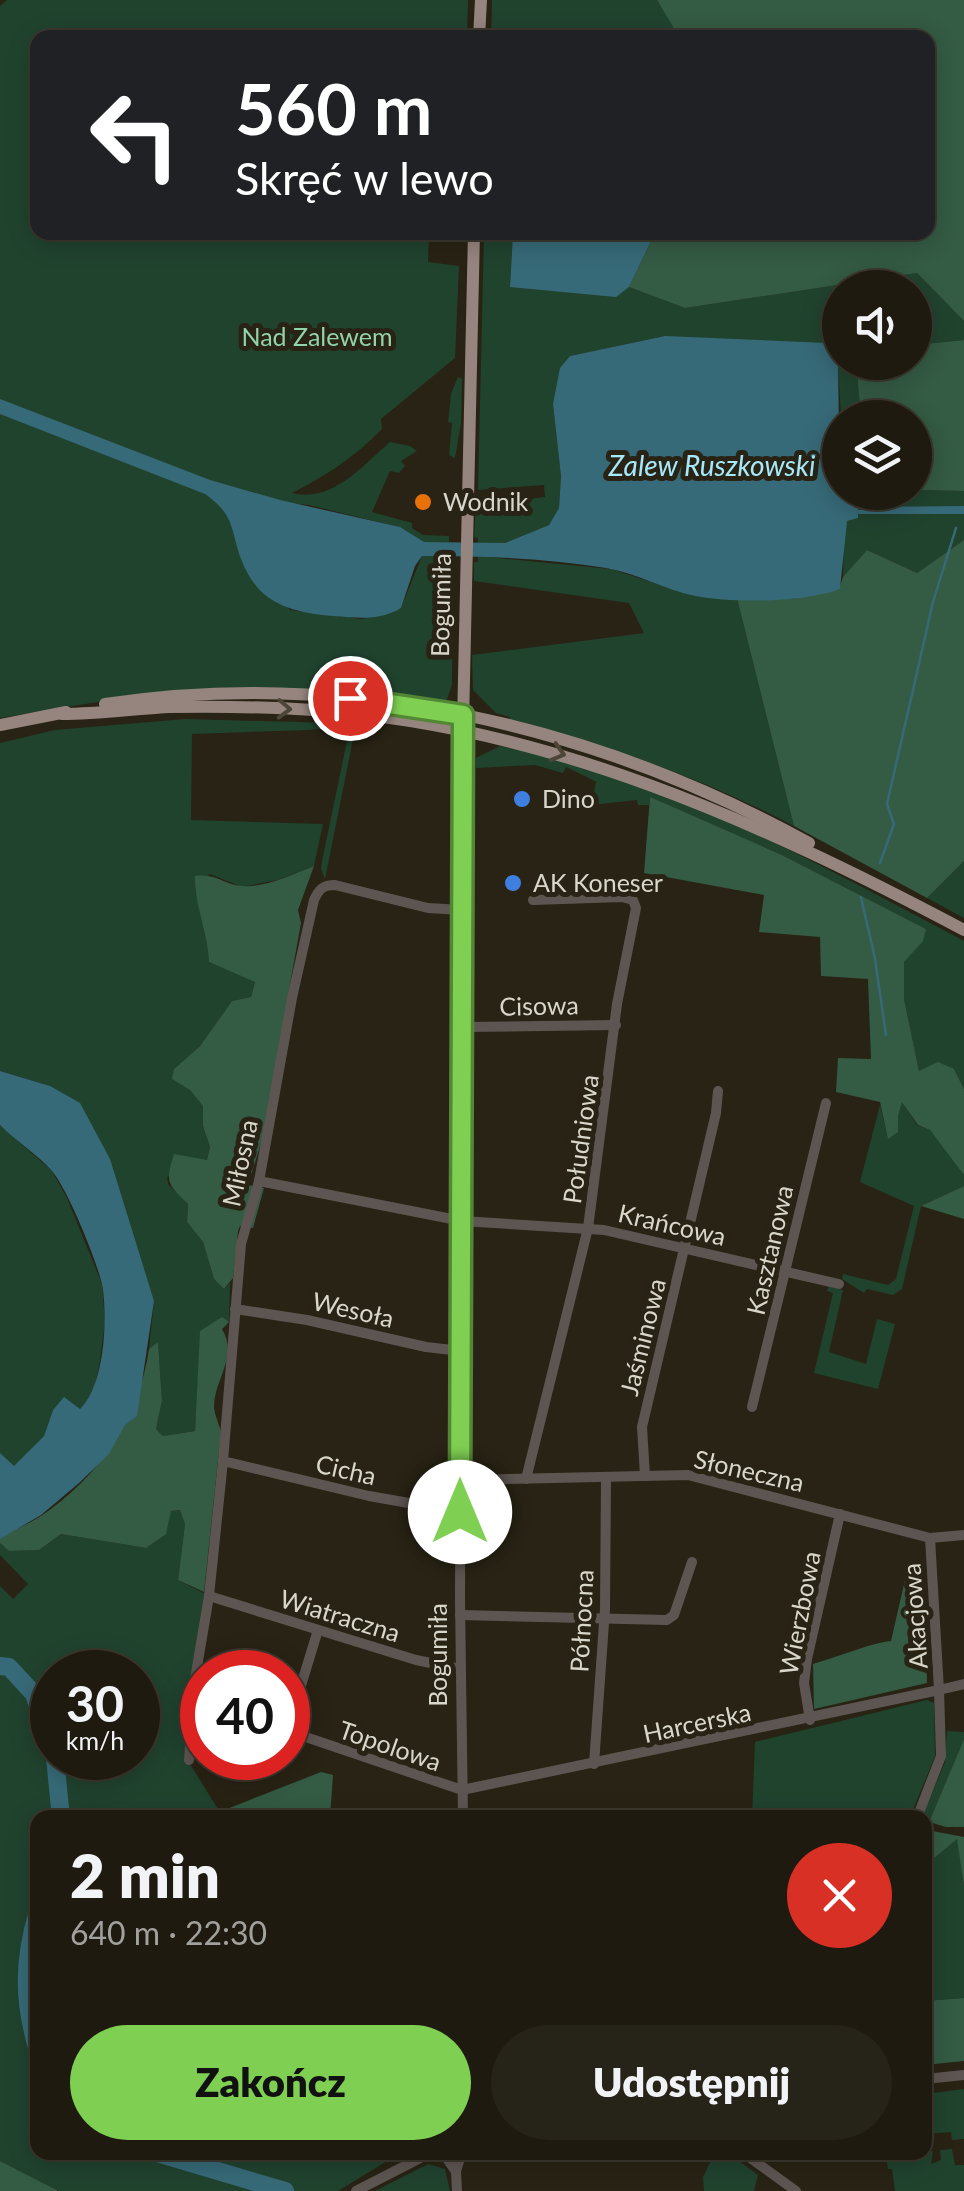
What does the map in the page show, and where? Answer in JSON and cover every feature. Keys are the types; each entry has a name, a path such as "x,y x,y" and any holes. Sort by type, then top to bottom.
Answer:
{"main road":[{"path":"480,0 480,30"},
{"name":"Bogumiła","path":"463,731 464,537 474,240"},
{"path":"0,725 114,702 256,692 334,696 463,715 560,738 663,774 765,820 883,887"},
{"path":"62,714 221,707 347,713 463,731 556,752 659,787 760,828 964,930"}],"street":[{"name":"Bogumiła","path":"463,731 463,1810"},
{"name":"Miłosna","path":"201,1650 223,1461 241,1244 259,1180 292,998 319,890 336,885 428,908 462,910"},
{"name":"Południowa","path":"526,1479 588,1228 636,904 622,896 533,900"},
{"name":"Cisowa","path":"462,1027 616,1025"},
{"name":"Jaśminowa","path":"645,1476 642,1427 686,1249 718,1091"},
{"name":"Kasztanowa","path":"752,1407 826,1103"},
{"name":"Krańcowa","path":"259,1180 462,1222 588,1228 839,1284"},
{"name":"Wesoła","path":"235,1309 462,1351"},
{"name":"Cicha","path":"223,1461 383,1499 460,1512"},
{"name":"Słoneczna","path":"460,1480 688,1475 930,1538 964,1535"},
{"name":"Północna","path":"594,1764 604,1618 606,1478"},
{"name":"Wierzbowa","path":"810,1720 804,1682 806,1659 840,1514"},
{"name":"Akacjowa","path":"920,1810 942,1756 930,1538"},
{"path":"460,1615 672,1618 692,1562"},
{"name":"Wiatraczna","path":"209,1596 460,1670"},
{"name":"Topolowa","path":"318,1630 291,1718 294,1733 462,1790"},
{"name":"Harcerska","path":"462,1790 810,1720 964,1684"},
{"path":"932,2078 964,2074"},
{"path":"391,2171 402,2160"},
{"path":"356,2191 415,2160"},
{"path":"447,2160 456,2171"},
{"path":"457,2191 458,2160"},
{"path":"753,2160 796,2191"}],"green space":[{"name":"Nad Zalewem","path":"7,0 468,0 467,30 30,30 30,240 429,240 428,262 459,266 455,358 381,419 382,429 361,448 292,493 307,495 333,488 390,442 410,446 417,451 401,461 405,466 399,473 390,471 372,512 412,523 412,528 423,535 449,536 449,542 423,542 399,527 309,505 205,494 228,515 242,561 290,610 362,619 401,608 422,556 448,556 453,562 452,685 446,702 441,705 376,697 128,697 0,718 0,6"},
{"path":"492,0 657,0 676,30 491,30"},
{"path":"657,0 964,0 964,321 932,288 932,270 822,270 822,287 685,308 629,287 652,240 935,240 935,30 675,30"},
{"path":"484,240 513,240 510,286 616,296 629,287 685,308 822,287 822,361 665,336 570,356 553,404 561,476 559,508 549,525 505,543 478,543 474,537 476,504 500,506 501,502 545,497 544,485 478,490"},
{"path":"932,288 964,321 964,340 932,343"},
{"path":"964,340 964,491 932,490 932,400 859,400 858,380 932,380 932,343"},
{"path":"458,377 462,379 461,423 455,458 449,455 452,423 448,422 451,394"},
{"path":"839,380 858,380 859,400 840,400"},
{"path":"932,490 964,491 964,540 917,573 867,550 843,577 845,510 932,510"},
{"path":"964,540 964,861 927,898 794,826 737,598 792,599 839,589 843,577 867,550 917,573"},
{"path":"478,556 611,569 694,596 737,598 794,826 655,765 510,721 510,717 496,713 473,690 472,655 644,633 629,603 474,581 474,562 478,562"},
{"path":"185,719 371,724 192,734 191,820 323,824 314,866 277,880 242,887 210,874 195,889 208,936 209,962 255,981 251,997 232,1001 200,1046 174,1069 203,1106 203,1126 210,1147 207,1160 167,1177 168,1184 188,1204 187,1222 203,1242 214,1279 224,1289 230,1283 229,1322 221,1317 199,1363 195,1431 163,1436 156,1429 162,1401 158,1343 149,1349 154,1301 139,1256 50,1086 0,1071 0,743 55,730"},
{"path":"354,734 325,879 322,861 347,741"},
{"path":"500,746 561,760 681,801 796,853 964,941 964,1089 954,1069 919,1072 904,999 904,962 926,929 782,855 650,798 649,805 638,805 637,800 572,807 573,793 593,797 596,782 599,783 566,767 563,773 535,765 476,768 476,758"},
{"path":"650,797 782,855 926,929 923,941 904,962 904,999 919,1071 938,1062 954,1069 964,1089 964,1175 930,1130 918,1125 902,1102 898,1132 888,1139 880,1102 836,1092 838,1058 871,1059 868,979 821,976 820,937 759,932 764,895 644,873"},
{"path":"964,861 964,918 927,898"},
{"path":"314,866 298,910 301,923 262,1140 248,1185 264,1188 253,1228 240,1226 238,1231 233,1278 224,1289 214,1279 203,1242 187,1222 188,1204 170,1182 174,1154 207,1160 210,1147 203,1126 203,1106 190,1090 172,1079 174,1069 200,1046 232,1001 251,997 255,982 209,962 195,876 251,886"},
{"path":"902,1101 917,1125 930,1130 956,1162 964,1175 964,1186 921,1206 902,1289 893,1295 867,1289 864,1293 842,1279 843,1274 888,1285 896,1279 914,1206 860,1182 880,1105 888,1138 898,1131 897,1115"},
{"path":"0,1125 52,1171 67,1198 102,1284 105,1322 93,1396 80,1409 64,1398 53,1410 44,1436 14,1467 0,1453"},
{"path":"964,1186 964,1219 921,1206"},
{"path":"829,1286 843,1290 829,1352 866,1364 877,1319 895,1324 878,1389 814,1373 833,1293 827,1291"},
{"path":"222,1317 229,1322 222,1329 228,1349 215,1398 221,1432 204,1592 178,1580 185,1524 180,1510 171,1511 166,1534 146,1548 61,1534 39,1550 9,1551 0,1543 0,1539 62,1500 98,1464 126,1422 149,1349 158,1342 162,1401 156,1429 163,1436 195,1431 200,1331"},
{"path":"181,1510 185,1524 178,1580 209,1596 202,1650 180,1650 180,1780 200,1780 219,1810 30,1810 30,2160 389,2160 338,2191 59,2191 0,2161 0,1586 13,1599 28,1584 0,1555 0,1543 9,1551 39,1550 61,1534 146,1548 171,1511"},
{"path":"905,1580 924,1590 927,1683 814,1709 813,1664 891,1641"},
{"path":"927,1700 934,1703 935,1756 913,1810 752,1810 755,1742"},
{"path":"947,1731 964,1732 932,1815 932,1810 925,1810 945,1762"},
{"path":"964,1739 964,1827 932,1823"},
{"path":"321,1772 333,1775 330,1810 228,1810 301,1780 310,1780"},
{"path":"932,1831 964,1837 964,1886 957,1839 932,1860"},
{"path":"958,1838 964,1886 964,1998 932,2000 932,1860"},
{"path":"964,1998 964,2061 932,2064 932,2000"},
{"path":"964,2089 964,2139 952,2140 951,2132 932,2133 932,2093"},
{"path":"952,2149 955,2165 964,2165 964,2191 895,2191 886,2160 932,2160 931,2164 941,2160 940,2150"},
{"path":"711,2160 738,2160 758,2175 754,2191 704,2191 703,2177"},
{"path":"0,2161 57,2190 57,2191 0,2191"},
{"path":"428,2164 445,2169 450,2191 375,2191"}],"water":[{"path":"513,240 652,240 629,287 616,297 510,287"},
{"name":"Zalew Ruszkowski","path":"665,336 822,343 822,380 838,380 839,400 822,400 822,510 932,510 932,506 964,506 964,514 858,514 858,518 847,521 840,589 807,597 748,601 711,598 617,570 583,565 514,558 422,556 401,608 376,617 333,616 289,608 266,596 248,574 227,516 205,494 0,414 0,399 210,480 400,527 424,542 505,543 549,525 559,508 561,476 553,404 560,368 570,356"},
{"path":"0,1071 50,1086 80,1103 110,1159 154,1301 137,1416 125,1425 109,1454 79,1483 41,1515 0,1539 0,1453 14,1466 44,1436 53,1410 64,1397 80,1409 100,1368 105,1314 99,1273 66,1193 46,1165 0,1125"}],"waterway":[{"path":"880,863 894,824 887,804 933,602 956,528"},
{"path":"861,897 886,1035"},
{"path":"0,1666 9,1667 30,1690"},
{"path":"57,1780 60,1810"},
{"path":"30,1947 30,2015"},
{"path":"181,2160 285,2191"}],"place":[{"name":"Wodnik","path":"423,502"},
{"name":"Dino","path":"522,799"},
{"name":"AK Koneser","path":"513,883"}],"route":[{"path":"350,698 463,715 460,1512"}]}
